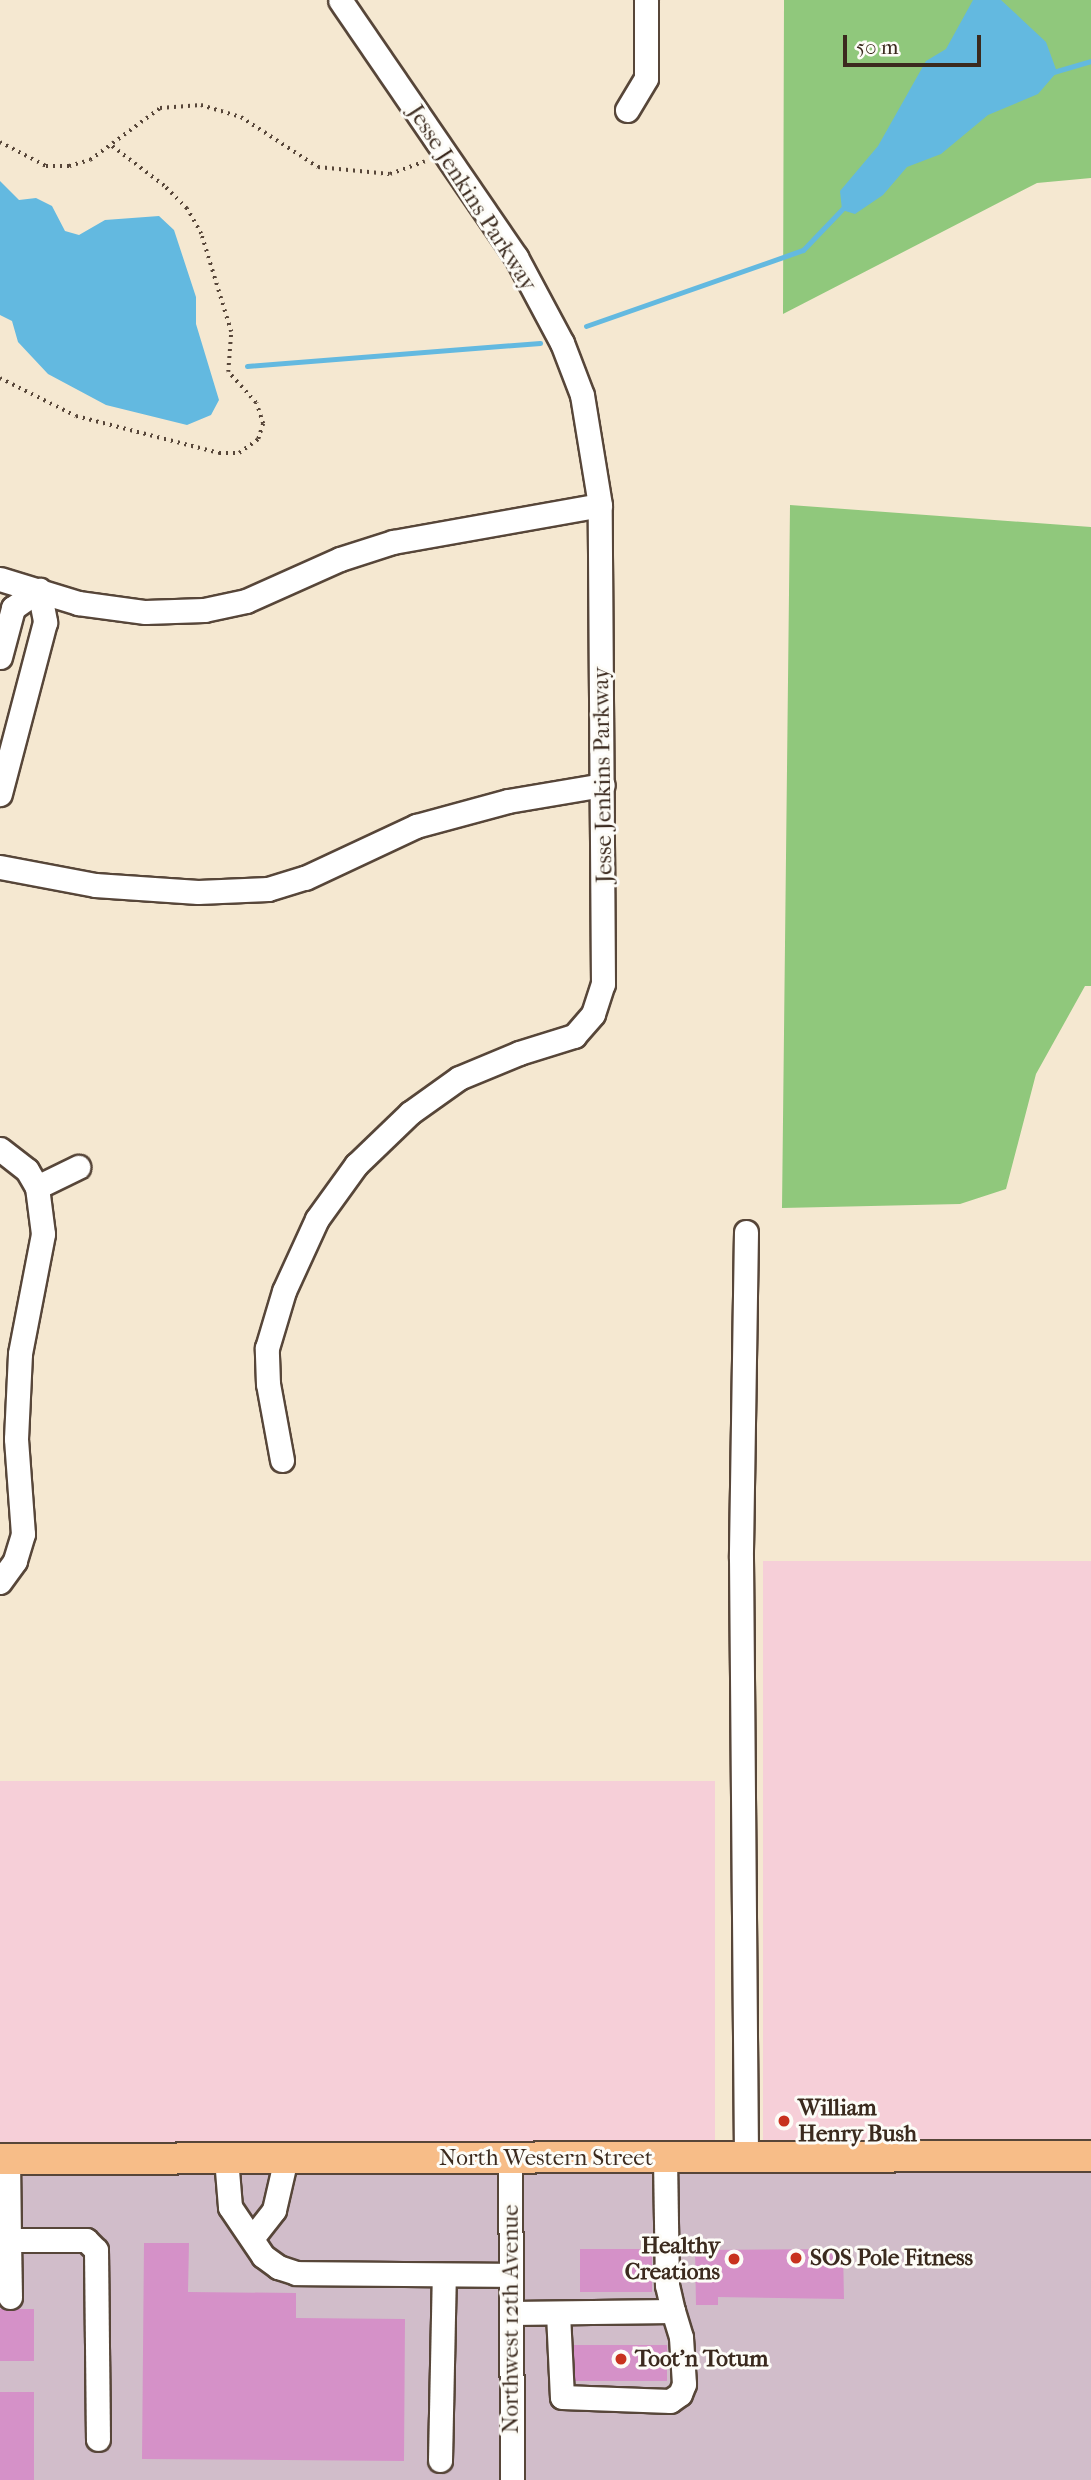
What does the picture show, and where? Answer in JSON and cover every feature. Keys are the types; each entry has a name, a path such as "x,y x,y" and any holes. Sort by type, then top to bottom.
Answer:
{"main road":[{"name":"North Western Street","path":"4,2159 1091,2156"}],"street":[{"name":"Jesse Jenkins Parkway","path":"282,1460 268,1384 267,1348 284,1291 317,1219 356,1165 410,1113 459,1079 519,1053 574,1036 600,1002 604,958 600,505 582,395 562,343 516,257 340,0"},
{"path":"627,110 646,78 646,0"},
{"path":"0,579 78,603 145,612 204,610 246,601 393,542 600,505"},
{"path":"0,657 13,608 38,590"},
{"path":"0,794 45,622 38,590"},
{"path":"0,867 95,885 198,892 268,889 305,878 415,826 508,801 603,785"},
{"path":"0,1149 27,1170 37,1187 43,1234 24,1329 16,1439 23,1534 15,1561 0,1581"},
{"path":"37,1187 78,1167"},
{"path":"746,1233 741,1558 746,2157"},
{"path":"558,2313 558,2377 573,2388 666,2388 684,2374 681,2337 667,2285 665,2157"},
{"path":"226,2158 230,2207 253,2237 263,2256 296,2273 511,2276"},
{"path":"253,2237 274,2210 286,2158"},
{"name":"Northwest 12th Avenue","path":"510,2158 512,2480"},
{"path":"4,2159 10,2297"},
{"path":"9,2240 86,2241 96,2250 98,2439"},
{"path":"440,2460 444,2275"},
{"path":"511,2313 673,2311"}],"path":[{"path":"0,142 46,166 69,166 90,160 160,108 201,106 241,117 318,167 390,174 423,162 439,148"},
{"path":"0,378 76,416 219,453 239,453 258,439 263,424 256,403 228,372 229,323 201,234 187,209 164,186 110,145"}],"shaded area":[{"path":"763,1561 1091,1561 1091,2156 763,2156"},
{"path":"0,1781 715,1781 715,2159 0,2159"},
{"path":"0,2156 1091,2156 1091,2480 0,2480"}],"green space":[{"path":"784,0 1091,0 1091,178 1037,183 783,314"},
{"path":"790,505 1091,527 1091,986 1085,986 1036,1074 1006,1189 960,1204 782,1208"}],"water":[{"path":"973,0 1001,0 1046,42 1057,72 1038,94 988,115 941,154 907,167 883,195 855,214 842,210 840,191 878,146 926,61 946,49"},
{"path":"0,181 19,200 36,198 52,206 65,231 79,235 105,220 159,216 174,230 196,297 196,324 219,400 211,415 187,425 106,405 48,374 18,342 12,321 0,315"}],"building":[{"path":"144,2243 189,2243 188,2292 296,2293 296,2318 405,2319 404,2461 142,2459"},
{"path":"580,2249 652,2249 652,2292 580,2292"},
{"path":"843,2249 844,2299 718,2297 718,2305 696,2305 695,2250"},
{"path":"0,2309 34,2309 34,2361 0,2361"},
{"path":"574,2345 667,2345 667,2381 574,2381"},
{"path":"0,2392 34,2392 34,2480 0,2480"}],"waterway":[{"path":"1050,73 1091,61"},
{"path":"586,326 803,250 845,206"},
{"path":"247,366 540,343"}],"place":[{"name":"William Henry Bush","path":"784,2121"},
{"name":"SOS Pole Fitness","path":"796,2258"},
{"name":"Healthy Creations","path":"734,2259"},
{"name":"Toot'n Totum","path":"621,2359"}]}
